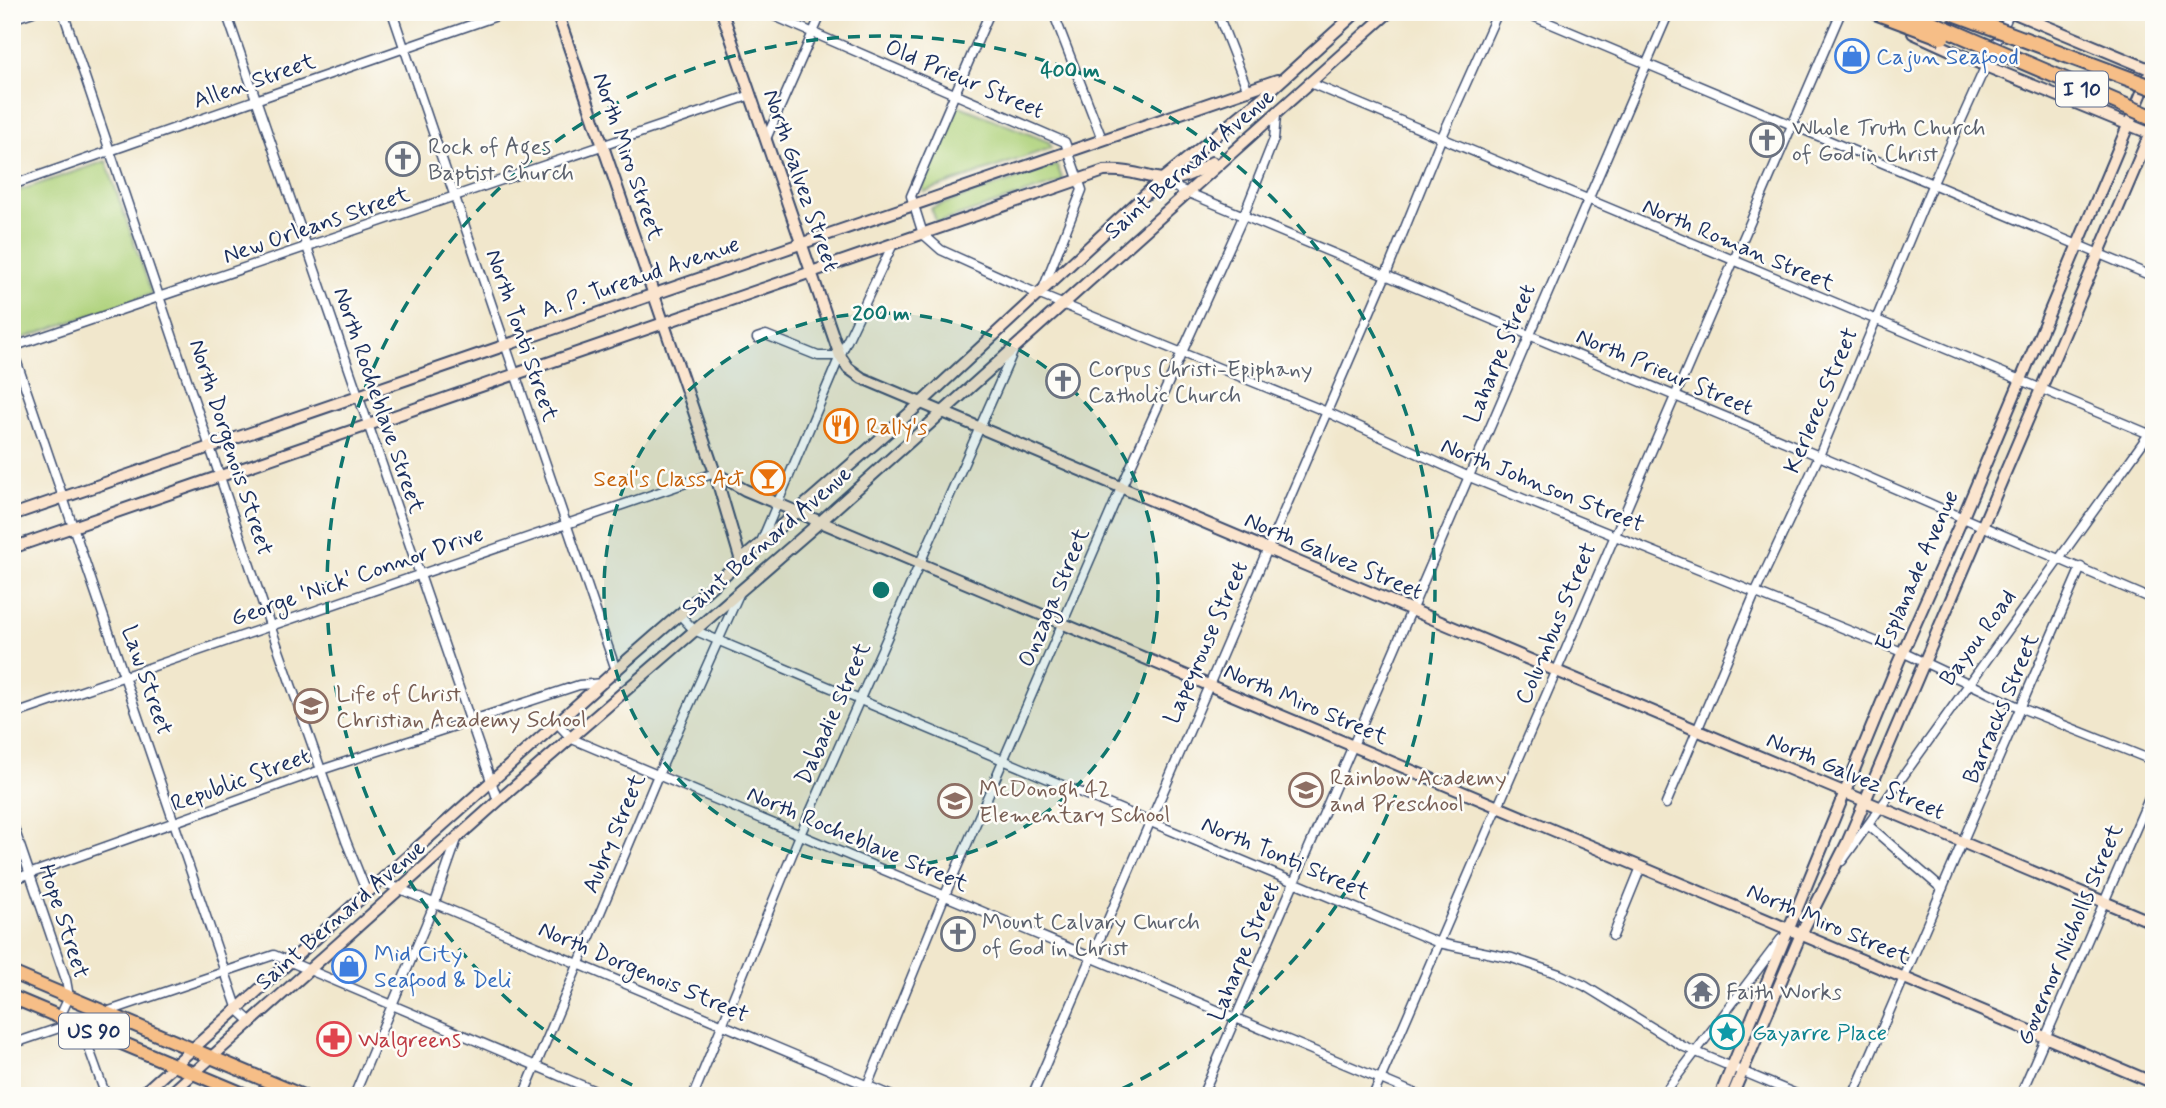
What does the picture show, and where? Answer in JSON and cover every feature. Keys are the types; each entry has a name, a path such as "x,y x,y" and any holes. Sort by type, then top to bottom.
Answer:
{"highway":[{"path":"1872,12 2010,59"},
{"name":"I 10","path":"1907,12 2010,59 2154,118"},
{"name":"I 10","path":"1951,12 2069,58 2147,96"},
{"path":"2069,58 2154,89"}],"main road":[{"name":"US 90","path":"12,973 303,1096"},
{"name":"US 90","path":"12,997 248,1095"},
{"path":"248,1095 255,1075"}],"street":[{"path":"12,19 33,12"},
{"name":"North Dorgenois Street","path":"63,12 212,446 270,625 367,893"},
{"name":"North Rocheblave Street","path":"226,12 498,801"},
{"name":"North Tonti Street","path":"392,12 616,670"},
{"name":"Allen Street","path":"12,185 508,12"},
{"name":"North Miro Street","path":"557,12 715,473 741,561"},
{"name":"North Galvez Street","path":"722,12 840,356 848,368 867,381 2154,923"},
{"name":"Old Prieur Street","path":"765,12 1065,142 1068,151"},
{"path":"766,139 821,12"},
{"path":"923,234 911,196 989,14 1000,12"},
{"path":"1053,12 1102,139"},
{"path":"1217,12 1248,90"},
{"name":"Saint Bernard Avenue","path":"140,1096 616,670 920,404 1160,181 1262,98 1357,12"},
{"name":"Lapeyrouse Street","path":"1032,1096 1148,821 1385,277 1440,139 1498,12"},
{"path":"1523,12 1791,127 1933,183 2154,277"},
{"name":"Laharpe Street","path":"1202,1096 1669,12"},
{"name":"Columbus Street","path":"1373,1096 1841,12"},
{"path":"1872,12 1988,67 2127,124 2152,131 2147,96"},
{"path":"2011,12 2153,70"},
{"name":"Kerlerec Street","path":"1667,804 1756,591 1819,456 1933,183 2011,12"},
{"name":"Saint Bernard Avenue","path":"168,1096 178,1091 192,1072 498,801 820,522 1383,15"},
{"name":"Esplanade Avenue","path":"1732,1096 1737,1069 1786,931 1843,792 1963,517 2127,124 2147,96 2153,70"},
{"name":"A. P. Tureaud Avenue","path":"12,515 1282,78"},
{"name":"North Roman Street","path":"1310,83 2020,382 2152,432"},
{"name":"New Orleans Street","path":"12,348 751,95"},
{"path":"1262,98 1276,114"},
{"name":"Onzaga Street","path":"863,1096 945,895 1180,352 1243,217 1275,139 1276,114"},
{"name":"Esplanade Avenue","path":"1720,1096 1737,1069 1801,934 1834,872 2152,131"},
{"path":"12,548 1104,171 1125,170 1160,181 1189,176 1238,145"},
{"path":"1040,295 1082,190 1068,151"},
{"name":"North Prieur Street","path":"1160,181 1385,277 1528,334 1674,398 1819,456 2154,600"},
{"name":"North Johnson Street","path":"923,234 941,250 1040,295 1327,412 1467,476 1902,652 2021,708 2154,761"},
{"path":"759,546 840,356 893,244"},
{"path":"757,338 766,335 818,356 840,356"},
{"name":"Law Street","path":"12,348 75,526 238,1010 250,1021"},
{"name":"Dabadie Street","path":"693,1096 800,835 1014,349"},
{"name":"Bayou Road","path":"1834,872 2058,557 2152,432"},
{"name":"North Miro Street","path":"715,473 820,522 1641,867 1786,931 1801,934 2154,1083"},
{"name":"George 'Nick' Connor Drive","path":"12,715 715,473"},
{"name":"Barracks Street","path":"1853,1096 2081,568"},
{"name":"Aubry Street","path":"523,1096 658,775 743,587"},
{"name":"North Tonti Street","path":"680,615 694,629 717,640 1439,943 1512,958 1559,974 1693,1050 1801,1096"},
{"name":"Republic Street","path":"12,880 321,770 579,685 603,683"},
{"name":"North Rocheblave Street","path":"557,723 572,738 1421,1096"},
{"name":"Governor Nicholls Street","path":"2020,1096 2154,788"},
{"name":"Hope Street","path":"12,822 69,997 52,1030"},
{"path":"1868,825 1942,889"},
{"path":"354,1096 433,905 458,837"},
{"path":"1613,936 1641,867"},
{"name":"North Dorgenois Street","path":"381,881 892,1096"},
{"path":"1662,1096 1693,1050 1786,931"},
{"path":"12,1044 274,955 607,1096"},
{"path":"105,1012 88,1028 88,1046 106,1096"}],"green space":[{"path":"960,106 1049,142 1051,148 924,192 922,185 955,107"},
{"path":"106,161 152,294 18,340 12,322 12,193"},
{"path":"1057,165 1063,181 937,223 931,208"}],"place":[{"name":"Cajun Seafood","path":"1852,56"},
{"name":"Whole Truth Church of God in Christ","path":"1767,140"},
{"name":"Rock of Ages Baptist Church","path":"403,159"},
{"name":"Corpus Christi-Epiphany Catholic Church","path":"1063,381"},
{"name":"Rally's","path":"841,426"},
{"name":"Seal's Class Act","path":"768,478"},
{"name":"Life of Christ Christian Academy School","path":"311,706"},
{"name":"Rainbow Academy and Preschool","path":"1306,790"},
{"name":"McDonogh 42 Elementary School","path":"955,801"},
{"name":"Mount Calvary Church of God in Christ","path":"958,934"},
{"name":"Mid City Seafood & Deli","path":"349,966"},
{"name":"Faith Works","path":"1702,991"},
{"name":"Gayarre Place","path":"1727,1032"},
{"name":"Walgreens","path":"334,1039"}]}
